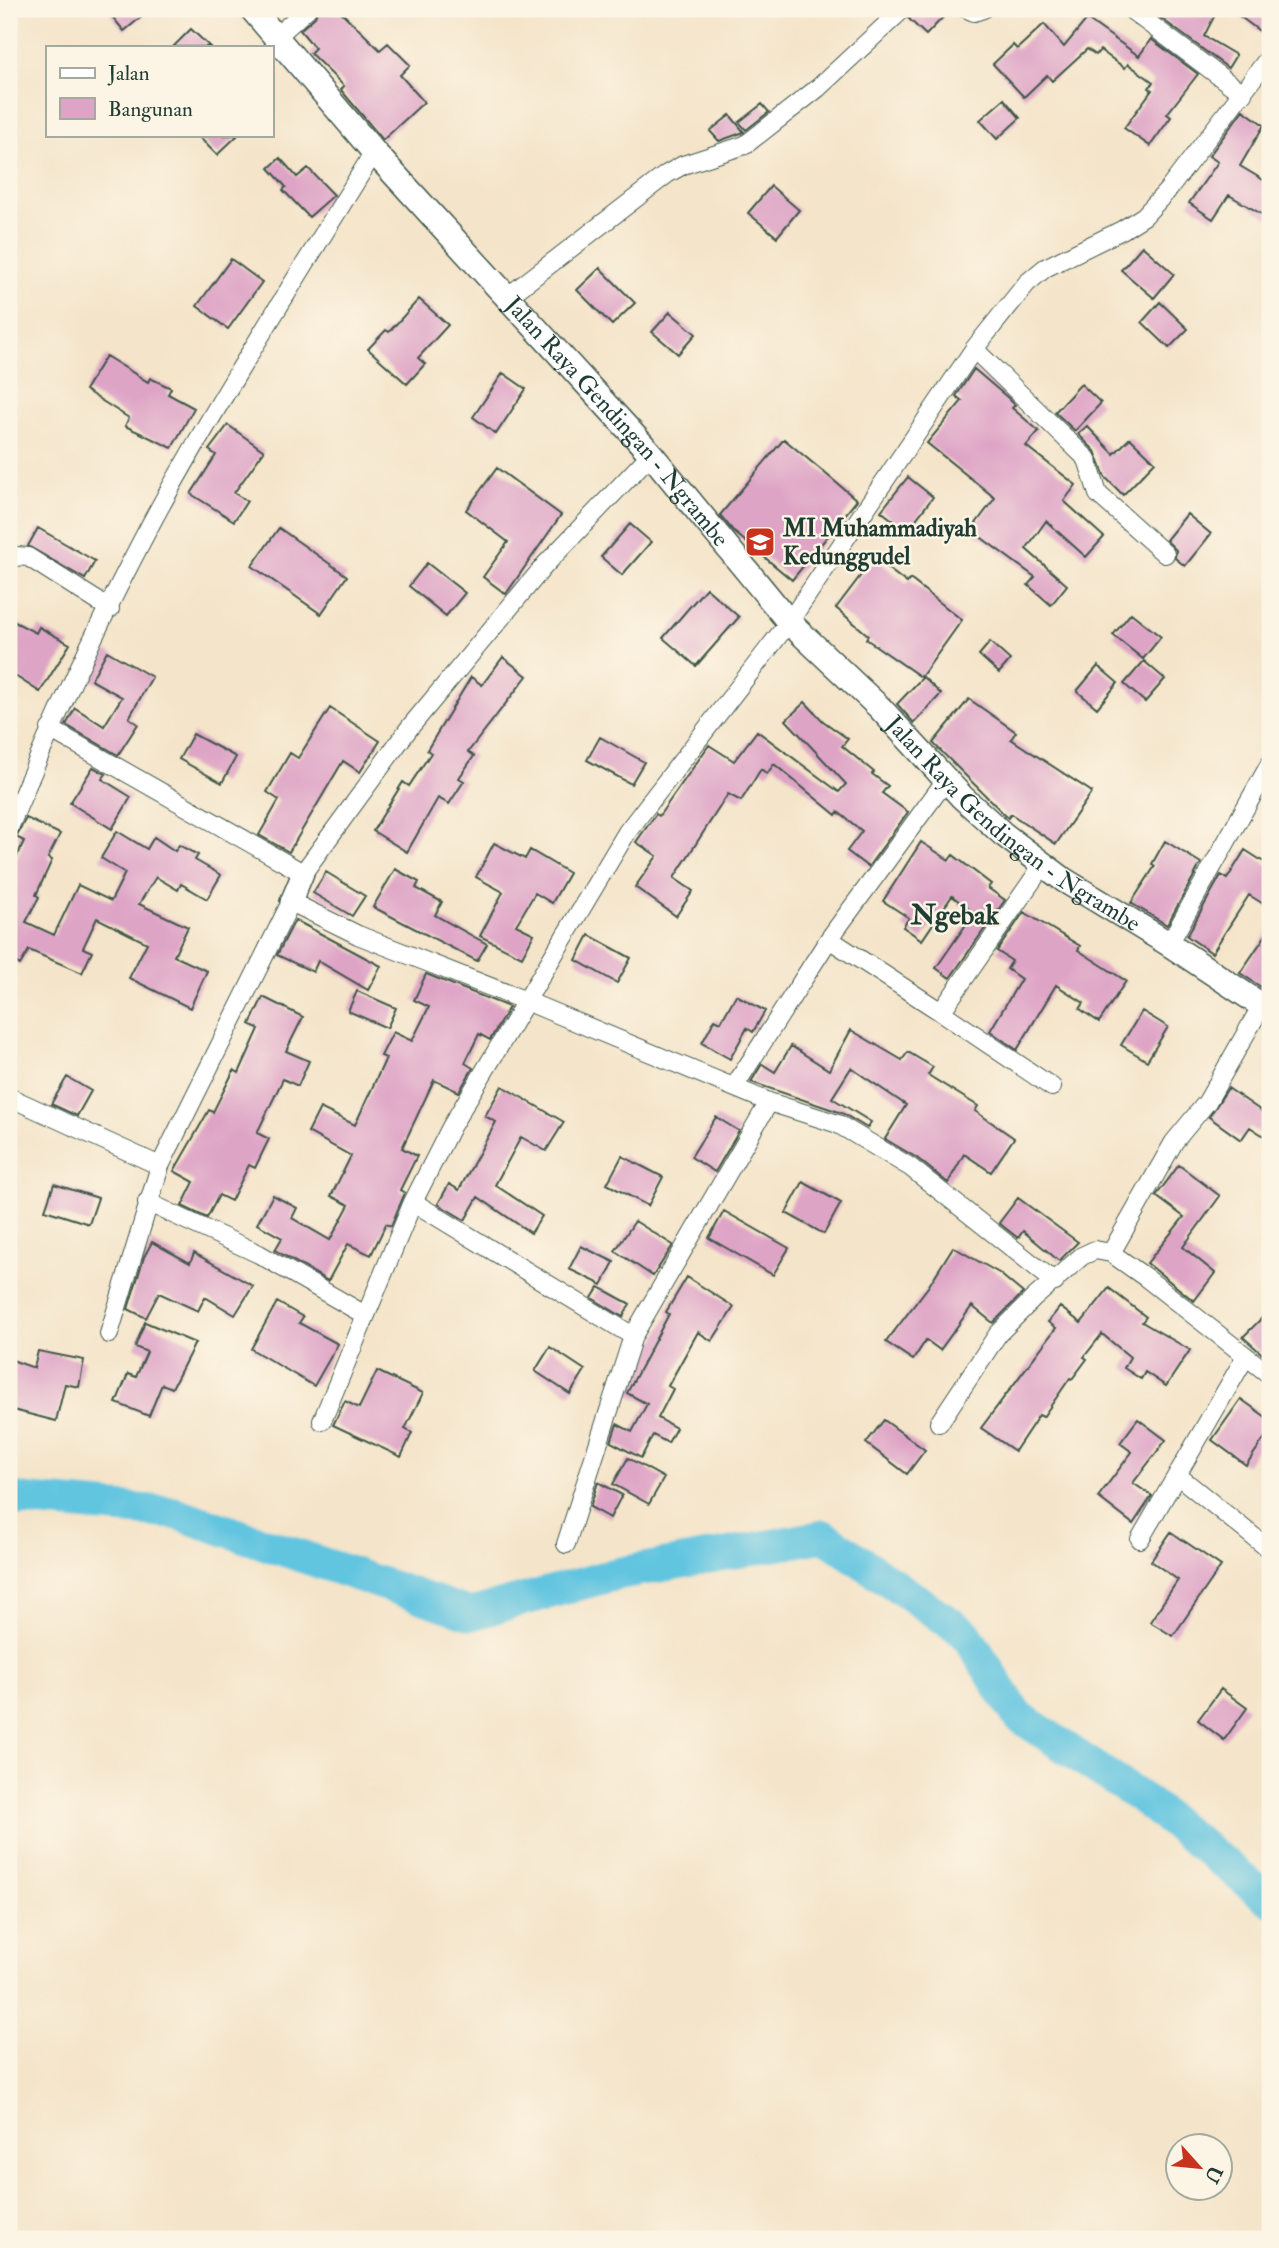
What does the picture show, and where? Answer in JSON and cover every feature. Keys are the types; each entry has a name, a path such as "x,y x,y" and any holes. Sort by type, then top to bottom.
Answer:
{"main road":[{"name":"Jalan Raya Gendingan - Ngrambe","path":"252,9 374,152 651,454 789,622 880,708 946,780 1003,834 1043,865 1266,1008"}],"street":[{"path":"276,37 307,9"},
{"path":"506,298 667,174 683,165 745,145 818,88 903,9"},
{"path":"967,9 974,12 983,9"},
{"path":"1130,9 1149,15 1243,94"},
{"path":"322,1421 413,1202 451,1126 627,832 789,622 974,349 1036,274 1122,230 1143,216 1168,190 1270,56"},
{"path":"9,828 50,729 154,517 240,369 374,152"},
{"path":"974,349 1087,459 1098,494 1165,554"},
{"path":"109,1334 160,1166 303,873 410,727 520,595 651,454"},
{"path":"9,561 17,556 28,557 110,609"},
{"path":"50,729 303,873"},
{"path":"1169,944 1270,764"},
{"path":"734,1087 829,939 946,780"},
{"path":"941,1012 1043,865"},
{"path":"291,902 358,935 769,1102 838,1124 910,1167 1055,1282"},
{"path":"829,939 1052,1087"},
{"path":"1111,1253 1174,1142 1207,1101 1266,1008"},
{"path":"9,1097 160,1166"},
{"path":"566,1544 633,1336 769,1102"},
{"path":"147,1202 259,1254 365,1315"},
{"path":"413,1202 633,1336"},
{"path":"939,1423 998,1334 1090,1252 1105,1249 1270,1375"},
{"path":"1140,1539 1246,1356"},
{"path":"1177,1475 1270,1550"}],"building":[{"path":"106,9 151,9 124,31"},
{"path":"318,9 338,9 380,50 388,43 410,65 400,75 424,102 383,140 341,90 344,86 310,53 315,48 300,30 315,17"},
{"path":"914,9 951,9 926,35 909,19"},
{"path":"1156,9 1218,9 1204,36 1236,55 1228,68 1154,13"},
{"path":"1230,9 1270,9 1270,39"},
{"path":"1087,19 1139,56 1151,39 1198,74 1167,114 1171,117 1150,146 1124,128 1152,90 1149,88 1153,82 1128,64 1125,68 1100,50 1096,55 1087,49 1052,81 1047,75 1024,97 993,64 1013,45 1017,49 1044,24 1064,47"},
{"path":"191,29 209,46 174,46"},
{"path":"1004,99 1020,118 997,139 980,120"},
{"path":"762,104 769,112 746,130 739,122"},
{"path":"1243,110 1264,125 1240,166 1270,184 1270,219 1229,195 1213,219 1189,203 1218,162 1209,156"},
{"path":"730,115 744,132 719,141 710,131"},
{"path":"198,136 237,136 217,155"},
{"path":"280,158 297,177 308,168 334,195 309,217 283,190 286,187 269,168"},
{"path":"771,186 799,210 777,237 748,213"},
{"path":"1142,246 1174,274 1154,298 1121,270"},
{"path":"231,259 262,282 228,329 197,306"},
{"path":"600,268 635,303 612,325 577,290"},
{"path":"419,299 448,325 418,358 425,364 407,384 368,349 386,330 389,332"},
{"path":"1160,302 1188,329 1169,348 1142,322"},
{"path":"670,312 696,334 678,354 652,332"},
{"path":"106,356 148,382 150,378 171,388 168,394 194,408 172,448 125,426 129,418 85,390"},
{"path":"974,369 1008,398 1015,405 1012,408 1039,431 1026,446 1076,485 1064,501 1104,537 1086,557 1046,521 1026,549 1067,585 1051,605 1028,585 1035,577 971,530 995,498 927,443 962,401 956,396"},
{"path":"503,373 526,389 496,434 473,417"},
{"path":"1081,384 1101,403 1075,431 1055,412"},
{"path":"228,425 264,451 234,493 247,501 234,521 191,494 216,455 209,450"},
{"path":"1087,426 1114,454 1130,438 1155,462 1123,495 1105,477 1095,451 1078,434"},
{"path":"784,439 857,500 792,580 734,532 720,515"},
{"path":"497,468 561,515 506,594 483,577 508,542 466,510"},
{"path":"908,477 933,497 907,531 881,511"},
{"path":"1187,514 1211,534 1185,566 1175,558 1176,550 1166,540"},
{"path":"630,524 651,542 622,575 601,557"},
{"path":"38,528 95,561 85,579 28,546"},
{"path":"279,528 347,576 321,614 252,566"},
{"path":"874,558 907,583 910,579 962,620 921,677 866,639 868,635 836,608"},
{"path":"427,563 465,593 446,616 409,586"},
{"path":"706,588 739,617 696,666 663,638"},
{"path":"1131,613 1161,637 1143,659 1113,635"},
{"path":"9,619 36,633 39,627 70,644 40,692 9,672"},
{"path":"990,642 1010,660 999,673 979,655"},
{"path":"107,651 152,677 129,718 138,724 118,755 66,725 75,708 104,726 122,697 91,680"},
{"path":"503,657 527,676 468,752 474,756 459,778 464,781 449,804 438,798 407,852 373,831 403,782 409,786 431,753 427,750 471,677 482,685"},
{"path":"1144,661 1165,679 1145,702 1124,684"},
{"path":"1098,666 1118,683 1097,708 1077,691"},
{"path":"923,677 941,694 914,723 897,704"},
{"path":"969,699 1016,732 1011,739 1092,792 1056,844 1011,814 1008,818 933,743"},
{"path":"805,702 823,721 848,739 842,746 888,786 882,793 908,812 868,867 847,851 862,831 838,812 836,815 774,764 767,774 761,769 741,801 728,794 674,878 693,891 676,916 635,887 657,856 636,842 656,814 659,816 709,745 734,761 757,731 839,792 846,784 786,720"},
{"path":"330,708 380,741 360,772 343,761 289,852 259,835 279,800 267,792 290,753 298,758"},
{"path":"193,734 236,757 222,783 179,759"},
{"path":"600,737 644,762 631,784 587,760"},
{"path":"93,767 106,774 102,779 131,797 112,829 70,803"},
{"path":"26,818 60,834 48,858 52,860 36,895 39,897 26,922 54,935 78,885 111,901 125,873 101,858 117,831 147,849 154,837 175,851 179,845 198,855 195,860 221,875 207,899 181,884 178,890 156,877 139,904 188,927 174,956 207,971 190,1008 129,978 147,943 97,918 83,948 92,952 82,973 29,950 20,965 9,959 9,874 24,841 16,837"},
{"path":"1165,841 1201,863 1167,925 1131,903 1155,866 1152,864"},
{"path":"921,842 949,860 953,855 991,884 988,888 1005,900 950,978 936,968 974,913 952,896 922,940 903,927 909,918 883,901"},
{"path":"494,843 525,859 530,850 569,873 552,903 535,893 516,925 534,934 522,957 480,936 503,892 476,877"},
{"path":"1245,850 1270,866 1270,908 1249,895 1212,953 1187,936 1221,875 1227,879"},
{"path":"395,869 419,882 416,888 442,902 435,915 487,944 477,961 373,907"},
{"path":"326,872 365,896 352,916 313,893"},
{"path":"1024,912 1080,946 1078,950 1126,981 1099,1022 1080,1009 1084,1003 1056,985 1017,1050 990,1031 1021,979 1007,969 1012,961 997,951"},
{"path":"295,920 381,966 368,990 318,961 313,972 277,955"},
{"path":"1270,929 1270,993 1240,973"},
{"path":"589,935 631,958 617,983 576,960"},
{"path":"426,974 509,1007 490,1040 479,1034 465,1063 473,1068 459,1092 434,1080 402,1148 417,1156 400,1190 405,1193 391,1226 386,1224 371,1255 348,1244 328,1281 275,1250 282,1238 257,1224 273,1195 297,1208 292,1218 330,1240 349,1205 331,1196 351,1156 308,1132 320,1108 355,1125 386,1058 381,1056 393,1032 412,1041 429,1007 414,1000"},
{"path":"357,991 396,1008 387,1028 348,1011"},
{"path":"736,995 765,1011 753,1032 747,1028 730,1059 702,1043 715,1019 721,1022"},
{"path":"263,997 303,1017 286,1051 309,1061 298,1086 283,1079 257,1133 269,1139 255,1168 249,1165 231,1201 219,1195 207,1218 182,1206 194,1182 174,1171 209,1110 213,1112 234,1070 239,1073 259,1029 250,1024"},
{"path":"1142,1011 1168,1027 1147,1061 1121,1045"},
{"path":"851,1030 902,1060 908,1052 933,1067 928,1075 978,1106 975,1111 1014,1138 991,1172 964,1154 948,1183 917,1158 885,1139 906,1105 851,1068 832,1098 871,1122 867,1128 842,1113 751,1082 762,1064 775,1072 791,1046 829,1070"},
{"path":"67,1077 91,1091 77,1116 51,1104"},
{"path":"502,1086 564,1122 546,1151 521,1137 495,1185 542,1216 531,1233 478,1197 465,1220 438,1204 449,1184 459,1190 496,1122 485,1116"},
{"path":"1228,1088 1270,1117 1270,1140 1250,1127 1241,1140 1209,1117"},
{"path":"716,1117 739,1131 715,1172 691,1157"},
{"path":"622,1156 663,1177 648,1206 607,1184"},
{"path":"1179,1165 1220,1196 1183,1247 1215,1273 1194,1301 1147,1263 1184,1217 1156,1196"},
{"path":"803,1182 841,1203 824,1234 786,1213"},
{"path":"54,1184 98,1198 89,1224 45,1210"},
{"path":"1018,1198 1078,1242 1059,1261 1023,1231 1018,1238 999,1223"},
{"path":"724,1211 789,1248 773,1275 709,1238"},
{"path":"635,1221 673,1245 653,1276 615,1251"},
{"path":"152,1242 190,1263 194,1253 253,1286 235,1315 205,1297 198,1311 159,1293 146,1318 128,1309 144,1257"},
{"path":"581,1246 614,1262 602,1285 569,1269"},
{"path":"953,1247 999,1273 1023,1293 993,1323 972,1306 940,1350 926,1340 913,1360 886,1342 928,1287"},
{"path":"687,1277 734,1307 712,1341 698,1332 668,1386 673,1389 658,1418 676,1428 668,1443 653,1435 641,1458 611,1442 617,1424 632,1432 647,1404 627,1393 669,1314 666,1312"},
{"path":"599,1287 630,1304 623,1317 592,1298"},
{"path":"1109,1288 1146,1317 1142,1322 1190,1350 1166,1386 1145,1372 1141,1379 1124,1368 1130,1357 1102,1334 1084,1357 1087,1359 1043,1417 1039,1415 1015,1451 981,1428 1056,1328 1048,1322 1060,1307 1081,1323"},
{"path":"277,1302 303,1317 299,1323 338,1344 314,1386 251,1349"},
{"path":"1270,1310 1270,1361 1243,1337"},
{"path":"145,1322 195,1343 172,1388 162,1384 149,1416 116,1403 128,1374 136,1377 147,1352 135,1347"},
{"path":"550,1347 585,1370 570,1394 535,1371"},
{"path":"38,1351 84,1360 79,1387 65,1384 56,1421 9,1409 9,1359 34,1368"},
{"path":"377,1371 423,1393 405,1429 412,1433 401,1457 333,1425 345,1401 359,1408"},
{"path":"1241,1399 1270,1420 1270,1430 1246,1465 1212,1440"},
{"path":"1138,1419 1166,1440 1133,1483 1152,1496 1133,1524 1098,1497 1132,1452 1120,1443"},
{"path":"884,1420 925,1450 907,1474 866,1443"},
{"path":"628,1458 664,1478 649,1504 613,1484"},
{"path":"598,1482 622,1495 610,1518 590,1507"},
{"path":"1171,1532 1221,1566 1173,1636 1150,1622 1178,1580 1151,1561"},
{"path":"1221,1689 1247,1708 1224,1740 1198,1720"}],"waterway":[{"path":"9,1499 175,1513 471,1614 616,1574 824,1536 966,1634 1017,1715 1148,1803 1270,1900"}],"place":[{"name":"MI Muhammadiyah Kedunggudel","path":"760,542"}],"district":[{"name":"Ngebak","path":"955,915"}]}
